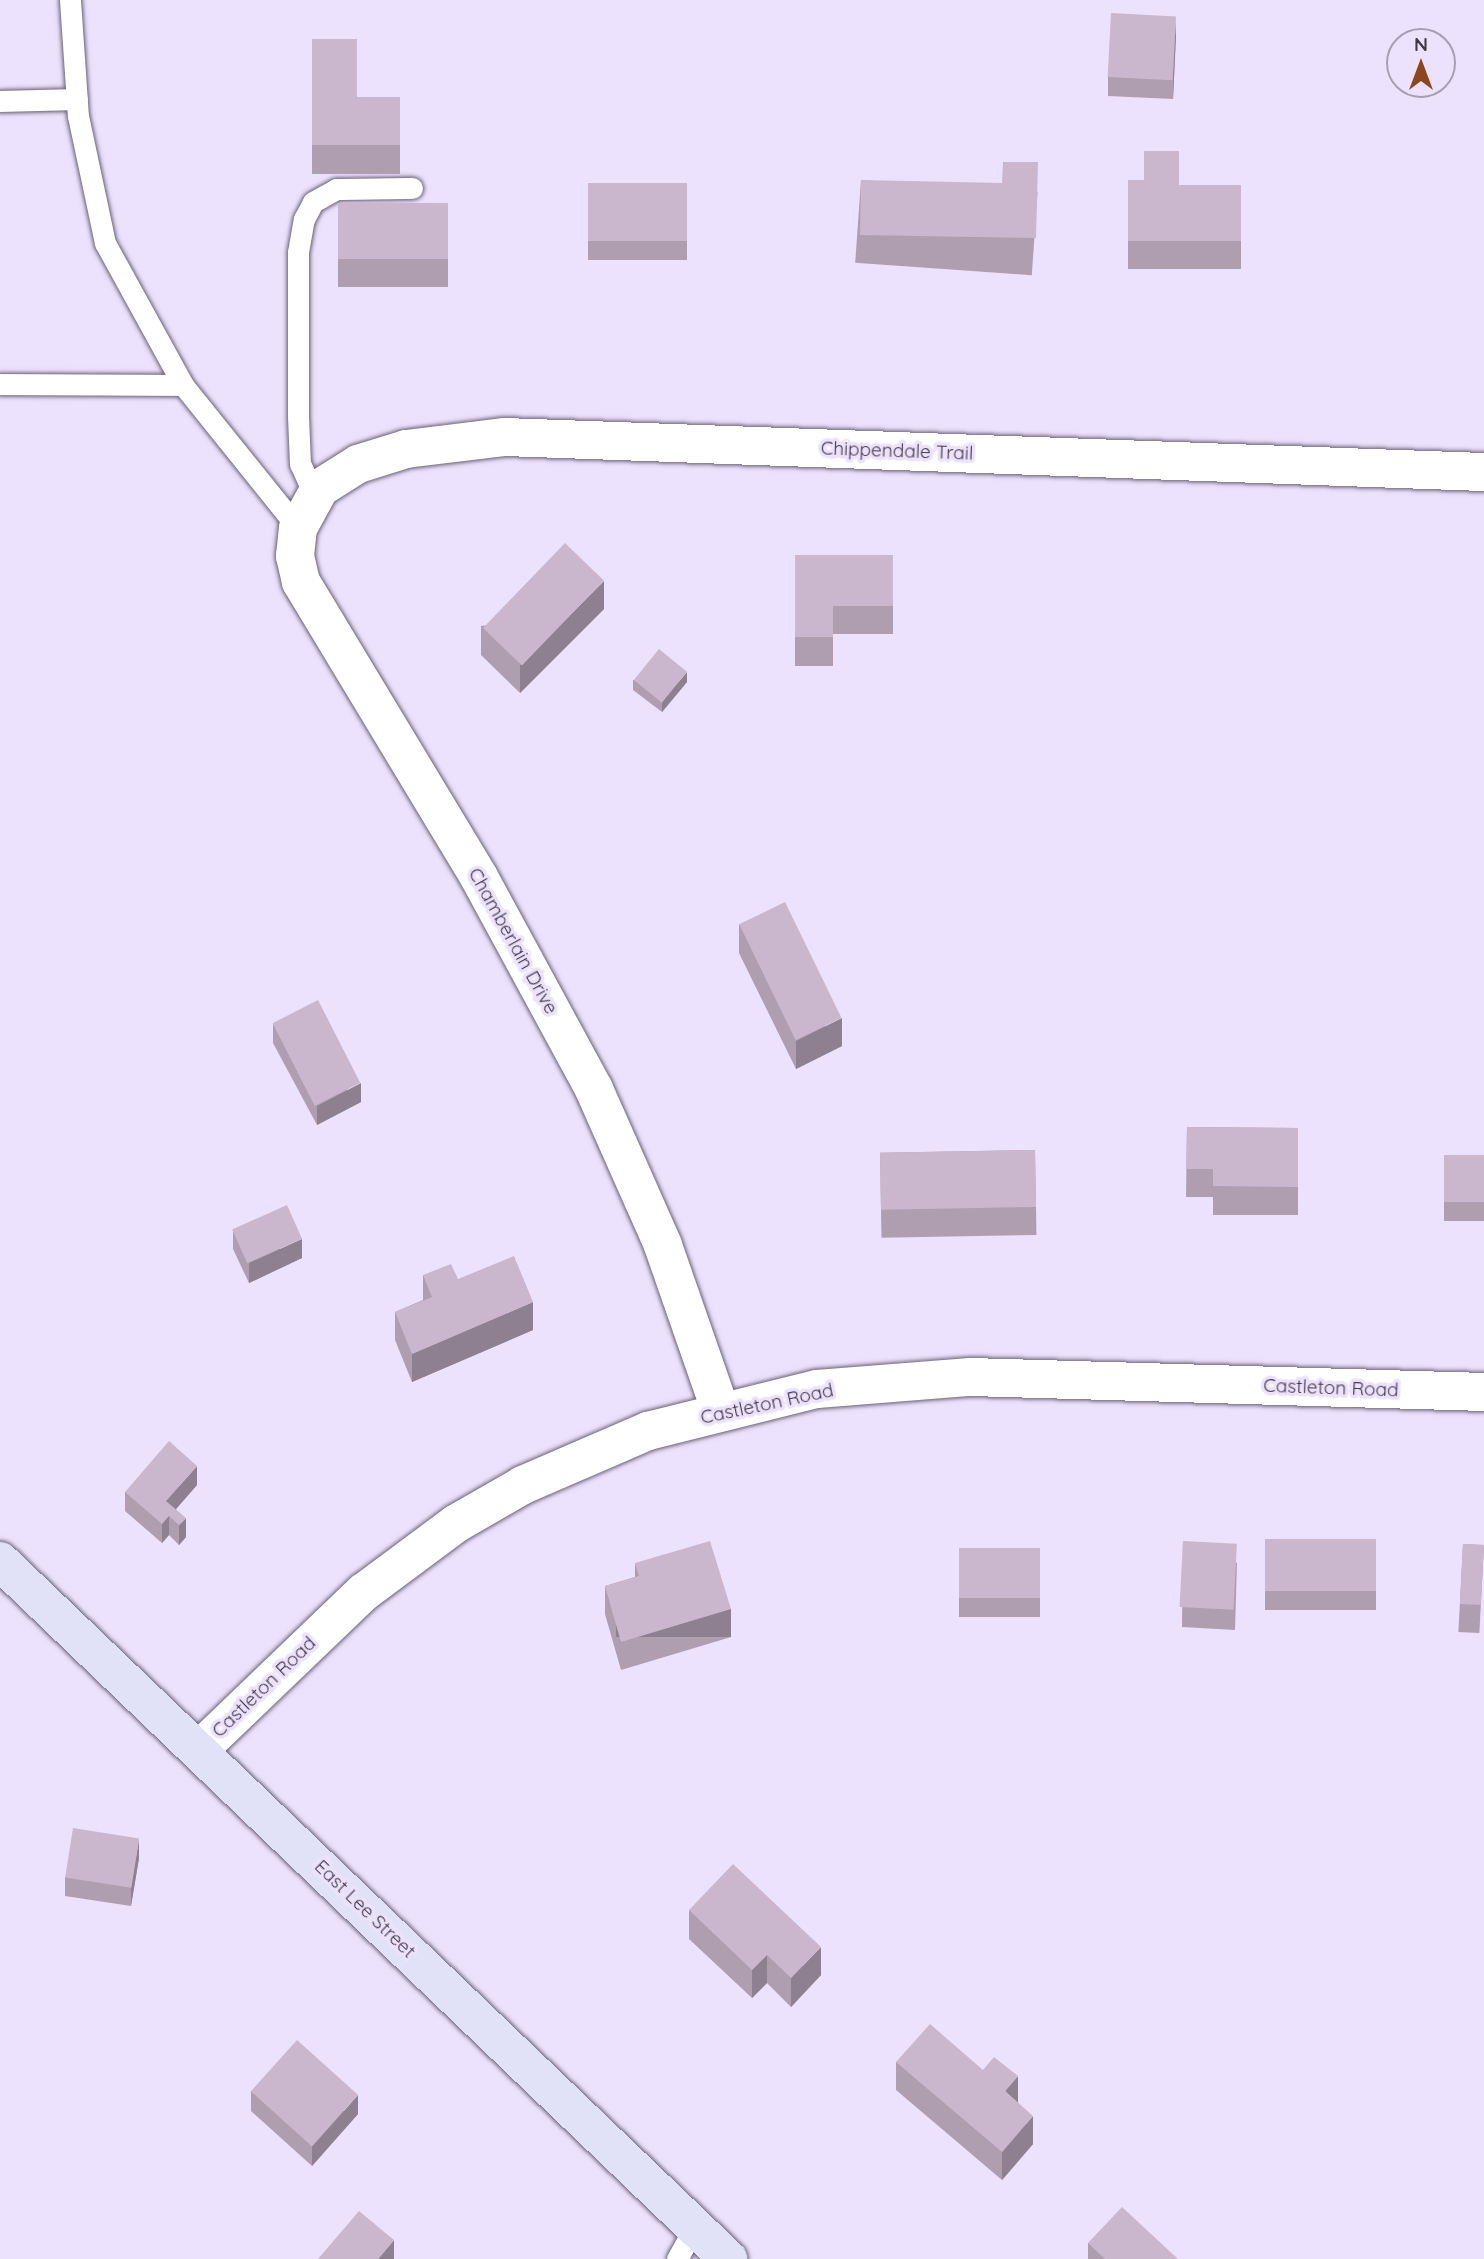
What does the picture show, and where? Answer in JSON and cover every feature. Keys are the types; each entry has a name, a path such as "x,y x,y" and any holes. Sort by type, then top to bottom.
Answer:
{"street":[{"name":"Chippendale Trail","path":"311,504 358,464 406,449 505,437 1484,472"},
{"name":"Chamberlain Drive","path":"311,504 295,556 301,582 479,877 594,1088 663,1245 721,1412"},
{"name":"Castleton Road","path":"199,1750 364,1592 457,1523 594,1451 648,1431 817,1389 971,1377 1484,1392"},
{"name":"East Lee Street","path":"0,1561 199,1750 686,2243 728,2259"}],"lane":[{"path":"70,0 77,99 106,243 183,385 311,504"},
{"path":"0,101 77,99"},
{"path":"311,504 300,464 298,416 298,252 304,219 313,202 336,189 412,188"},
{"path":"0,384 183,385"}],"building":[{"path":"1111,13 1176,16 1173,80 1108,77"},
{"path":"312,39 357,39 357,97 400,97 400,145 312,145"},
{"path":"1144,151 1179,151 1179,185 1241,185 1241,241 1128,241 1128,180 1144,180"},
{"path":"1003,162 1038,162 1036,238 860,235 861,180 1002,183"},
{"path":"588,183 687,183 687,241 588,241"},
{"path":"338,203 448,203 448,259 338,259"},
{"path":"565,543 604,581 522,665 483,628"},
{"path":"795,555 893,555 893,606 833,606 833,637 795,637"},
{"path":"659,649 687,672 662,703 634,680"},
{"path":"785,902 842,1018 796,1040 739,924"},
{"path":"318,1000 360,1083 315,1106 273,1023"},
{"path":"1187,1127 1298,1128 1298,1187 1213,1186 1213,1169 1186,1169"},
{"path":"1035,1150 1036,1207 881,1210 880,1153"},
{"path":"1444,1155 1484,1155 1484,1202 1444,1202"},
{"path":"287,1205 302,1239 247,1263 232,1229"},
{"path":"514,1256 533,1302 412,1354 395,1312 432,1297 423,1275 451,1264 458,1279"},
{"path":"169,1441 197,1466 166,1501 186,1518 179,1525 169,1516 162,1524 125,1492"},
{"path":"1265,1539 1376,1539 1376,1591 1265,1591"},
{"path":"710,1541 731,1609 621,1642 605,1586 639,1576 635,1563"},
{"path":"1183,1541 1237,1544 1233,1610 1180,1607"},
{"path":"1463,1544 1484,1545 1481,1605 1460,1604"},
{"path":"959,1548 1040,1548 1040,1598 959,1598"},
{"path":"73,1828 139,1838 131,1888 65,1877"},
{"path":"733,1864 821,1947 791,1978 767,1955 752,1970 689,1910"},
{"path":"930,2024 983,2070 994,2057 1018,2076 1005,2091 1033,2116 1002,2152 896,2062"},
{"path":"297,2040 358,2095 312,2146 251,2091"},
{"path":"1122,2207 1178,2259 1105,2259 1088,2243"},
{"path":"359,2211 394,2240 378,2259 318,2259"}]}
